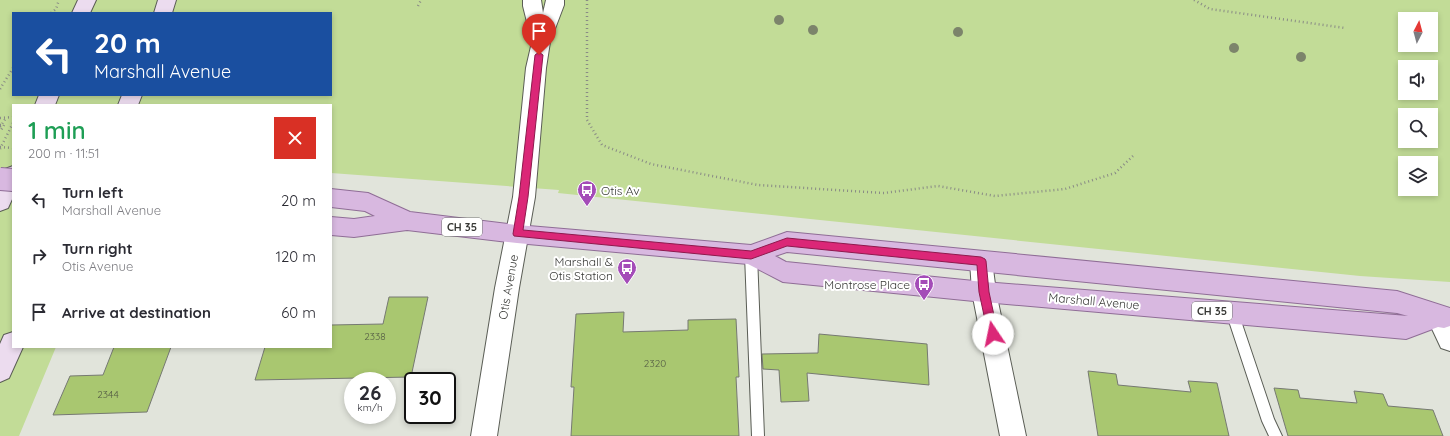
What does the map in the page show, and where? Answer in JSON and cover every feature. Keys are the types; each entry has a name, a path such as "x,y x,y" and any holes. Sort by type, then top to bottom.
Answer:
{"main road":[{"path":"0,179 12,180"},
{"name":"Marshall Avenue","path":"332,198 368,202 407,221"},
{"name":"Marshall Avenue","path":"332,226 354,228 407,221 517,234 751,255 782,272 984,292 1406,328 1444,317"},
{"name":"Marshall Avenue","path":"751,255 787,242 1397,302 1444,317"}],"street":[{"path":"81,12 87,0"},
{"path":"163,12 167,0"},
{"name":"Otis Avenue","path":"532,0 532,6 541,42"},
{"name":"Otis Avenue","path":"484,436 524,197 536,68 541,42 555,5 555,0"},
{"path":"0,202 12,177"},
{"path":"981,261 984,292 1013,436"},
{"path":"1444,317 1450,340"},
{"path":"0,370 12,345"}],"lane":[{"path":"751,255 758,436"},
{"path":"1232,312 1268,421 1276,436"}],"path":[{"path":"52,12 56,9 59,0"},
{"path":"418,6 421,0"},
{"path":"587,0 587,120 602,145 651,164 758,185 884,194 938,186 995,196 1065,189 1115,173 1134,156"},
{"path":"1194,0 1210,9 1345,28"},
{"path":"0,90 12,70"},
{"path":"0,132 4,125 0,126 6,117"},
{"path":"0,118 12,117"},
{"path":"12,125 0,148 12,148"}],"green space":[{"path":"0,0 1450,0 1450,282 1360,276 558,193 559,190 332,173 332,104 12,104 12,348 56,348 19,436 0,436"}],"building":[{"path":"389,297 428,297 412,372 404,372 404,377 396,377 396,372 344,372 344,378 255,380 265,348 332,348 332,325 383,324"},
{"path":"624,312 623,332 688,330 688,320 736,319 739,377 736,377 739,436 571,436 574,387 571,387 576,314"},
{"path":"819,334 927,344 929,385 807,373 809,401 781,402 779,370 763,369 762,354 818,353"},
{"path":"114,348 171,348 147,412 53,415 70,376 103,375"},
{"path":"1088,371 1116,374 1118,385 1191,392 1188,381 1217,383 1229,436 1098,436"},
{"path":"1274,388 1298,390 1300,398 1357,403 1354,391 1383,394 1388,406 1433,410 1443,436 1288,436"}],"place":[{"name":"Otis Av","path":"587,207"},
{"name":"Marshall & Otis Station","path":"627,285"},
{"name":"Montrose Place","path":"924,301"}],"route":[{"path":"539,55 536,68 524,197 517,234 751,255 787,242 981,261 984,292 993,334"}]}
